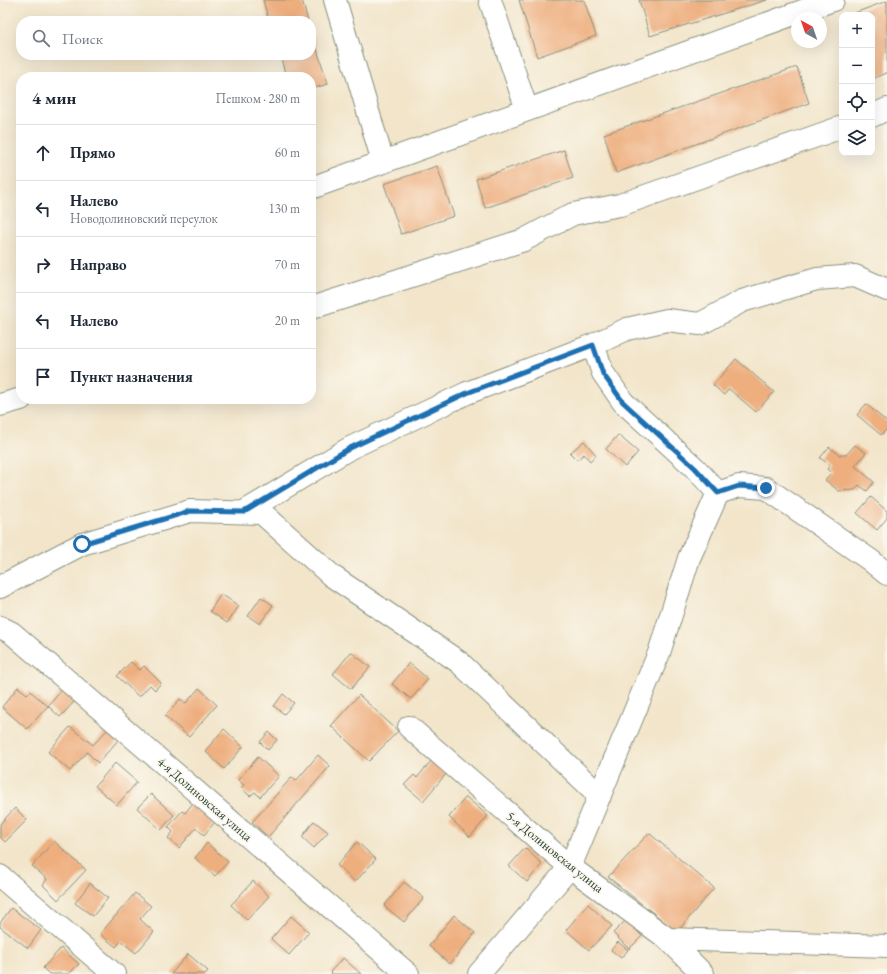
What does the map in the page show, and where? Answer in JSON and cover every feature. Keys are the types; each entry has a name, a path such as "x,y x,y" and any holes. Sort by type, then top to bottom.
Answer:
{"street":[{"path":"335,0 383,162"},
{"path":"490,0 527,110"},
{"path":"316,186 833,0"},
{"path":"875,115 887,109"},
{"path":"316,306 524,240 572,214 620,205 839,128"},
{"path":"244,512 350,448 467,393 593,345 627,329 667,320 700,324 742,300 817,279 855,276 887,290"},
{"path":"593,345 603,374 623,402 695,468 718,493"},
{"path":"0,405 16,400"},
{"path":"479,974 570,867 659,653 689,558 718,493 739,486 766,488 870,560 887,574"},
{"path":"0,587 82,544 190,511 262,513 332,576 459,662 600,796"},
{"name":"4-я Долиновская улица","path":"0,627 18,639 408,974"},
{"name":"5-я Долиновская улица","path":"409,727 570,867 668,938 703,974"},
{"path":"0,876 114,974"},
{"path":"668,938 887,946"}],"building":[{"path":"263,0 302,0 307,16 268,16"},
{"path":"519,0 584,0 596,36 537,57"},
{"path":"639,0 767,0 650,36"},
{"path":"887,1 887,73 875,78 875,12 857,12"},
{"path":"316,47 328,84 316,88 316,72 285,72 281,60 316,60"},
{"path":"797,67 809,103 616,173 604,134"},
{"path":"564,150 573,178 485,208 476,179"},
{"path":"437,166 454,216 401,234 384,184"},
{"path":"736,359 774,392 756,412 729,389 724,395 713,385"},
{"path":"866,404 887,422 887,429 881,435 857,415"},
{"path":"618,435 638,452 625,467 606,449"},
{"path":"584,441 596,455 590,461 584,454 577,460 570,453"},
{"path":"855,445 866,453 855,466 874,482 867,491 859,485 855,490 839,491 825,480 831,473 827,469 830,465 820,458 829,447 840,455 846,455"},
{"path":"871,497 887,511 887,518 877,530 857,513"},
{"path":"221,594 239,606 227,623 210,611"},
{"path":"261,597 273,605 260,624 248,616"},
{"path":"351,652 370,667 351,689 333,674"},
{"path":"131,662 140,670 144,666 161,683 155,690 150,685 139,697 117,676"},
{"path":"409,663 428,679 411,699 392,684"},
{"path":"18,687 27,694 30,691 48,706 27,729 2,707"},
{"path":"199,688 217,705 189,737 165,716 180,699 186,703"},
{"path":"62,690 75,701 60,717 48,706"},
{"path":"283,694 294,703 284,714 274,706"},
{"path":"359,695 398,731 369,761 331,726"},
{"path":"70,727 93,745 108,729 119,739 98,763 87,752 70,771 48,752"},
{"path":"224,729 243,747 224,769 205,751"},
{"path":"269,732 277,740 268,750 260,742"},
{"path":"318,755 330,766 268,837 252,822 292,777 296,781"},
{"path":"258,757 279,776 260,797 255,792 250,796 241,788 244,785 238,780"},
{"path":"431,761 446,774 423,801 404,785 414,775 417,778"},
{"path":"115,763 137,782 117,805 95,786"},
{"path":"151,794 174,815 161,830 137,808"},
{"path":"466,797 488,816 470,837 449,817"},
{"path":"193,803 215,822 204,835 196,828 179,848 168,838 173,832 168,827 182,811 185,813"},
{"path":"15,808 27,820 5,842 0,837 0,824"},
{"path":"314,821 328,832 314,848 302,837"},
{"path":"649,833 714,888 677,932 608,877"},
{"path":"54,841 86,870 58,900 43,885 47,879 32,866"},
{"path":"357,842 376,859 355,882 337,865"},
{"path":"207,843 228,862 215,876 195,858"},
{"path":"525,848 542,864 527,882 509,866"},
{"path":"253,881 269,896 247,920 231,905"},
{"path":"404,882 424,898 404,922 384,906"},
{"path":"90,883 108,898 93,916 75,903"},
{"path":"135,893 151,906 140,919 154,932 136,953 121,941 116,947 100,934"},
{"path":"588,904 612,926 589,950 566,930"},
{"path":"11,908 41,930 28,948 0,927 0,923"},
{"path":"454,915 475,933 450,964 429,946"},
{"path":"291,916 309,932 289,955 271,939"},
{"path":"626,920 642,936 629,949 613,933"},
{"path":"618,942 628,950 621,958 611,950"},
{"path":"61,948 79,964 69,974 49,974 43,968"},
{"path":"188,954 208,971 205,974 171,974"},
{"path":"343,958 361,974 332,974 330,972"}],"route":[{"path":"82,544 190,511 244,512 350,448 467,393 593,345 603,374 623,402 658,436 695,468 718,493 739,486 766,488"}]}
